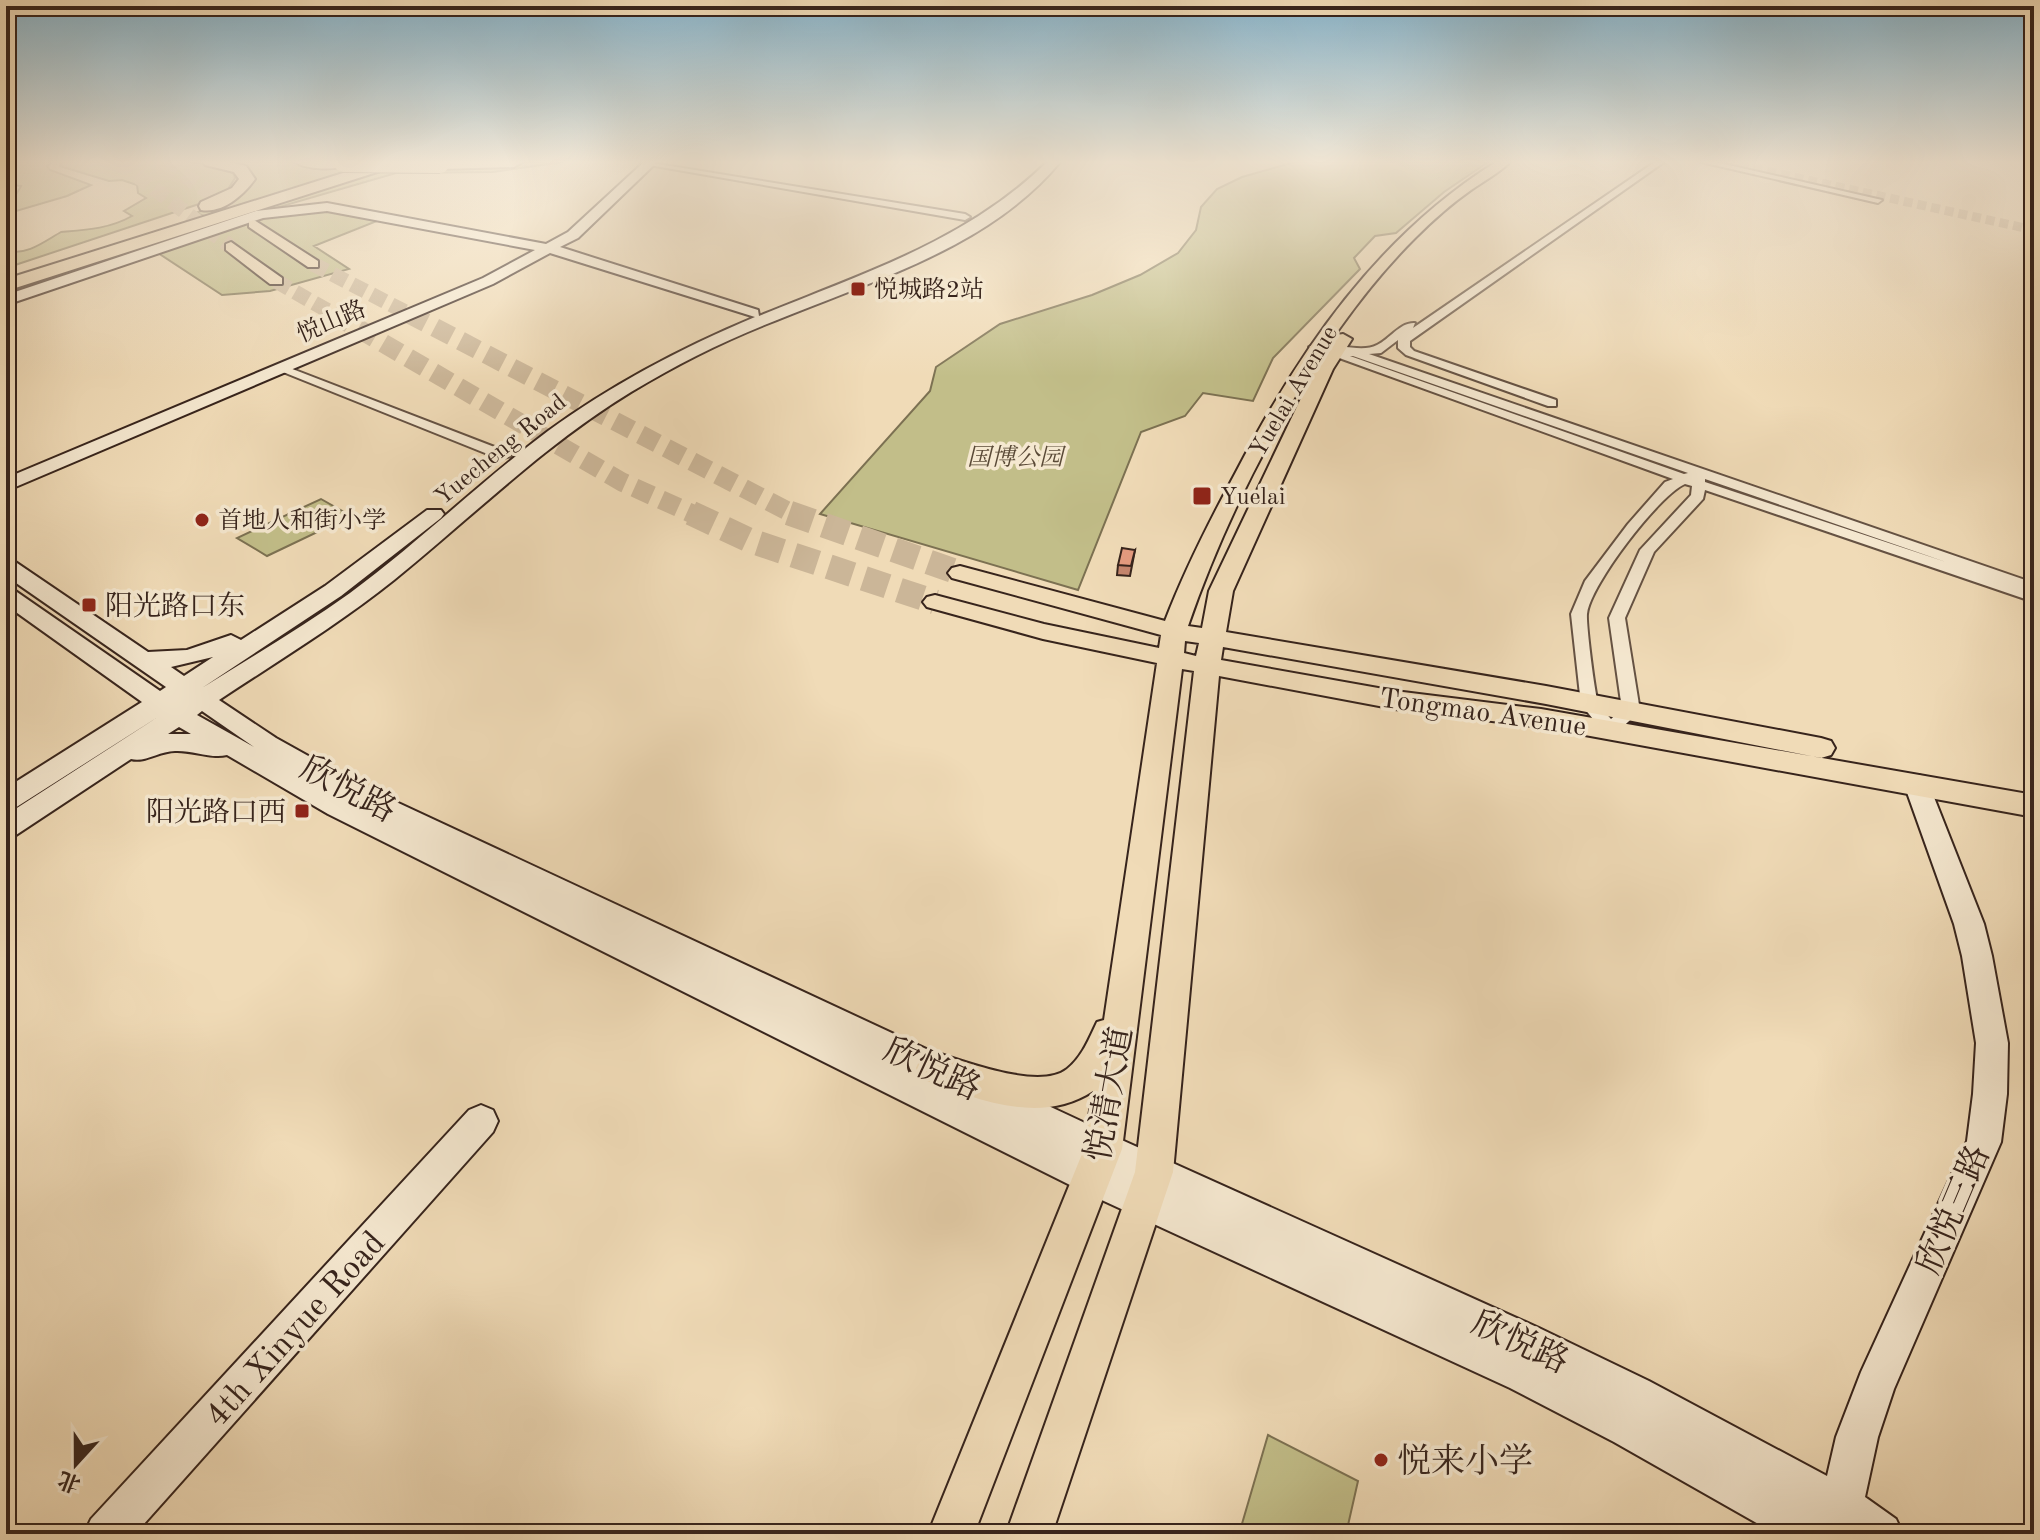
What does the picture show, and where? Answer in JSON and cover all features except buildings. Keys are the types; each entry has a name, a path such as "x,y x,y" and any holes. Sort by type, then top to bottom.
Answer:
{"highway":[{"path":"9,278 130,234"},
{"path":"9,278 146,234"},
{"path":"9,278 155,234"}],"main road":[{"path":"6,300 198,234"},
{"path":"269,234 313,264"},
{"path":"474,234 544,248 753,313"},
{"name":"悦山路","path":"6,485 488,281 568,234"},
{"name":"Yuecheng Road","path":"6,828 70,785 290,619 385,554 542,427 611,383 753,313 858,273 933,234"},
{"name":"Yuecheng Road","path":"6,801 356,599 406,561 556,433 585,413 713,343 766,318 871,278 958,234"},
{"name":"Yuelai Avenue","path":"1173,645 1190,583 1215,531 1391,253 1412,234"},
{"name":"Yuelai Avenue","path":"1209,652 1221,591 1328,350 1407,258 1433,234"},
{"path":"231,247 276,281"},
{"name":"悦山路","path":"6,473 544,248"},
{"name":"欣悦路","path":"6,566 143,659 180,701 255,758 337,807 1098,1164 1608,1382 1838,1521 1881,1534"},
{"name":"Tongmao Avenue","path":"960,573 1173,645"},
{"name":"欣悦路","path":"6,595 180,701 267,744 355,794 934,1068 1098,1164"},
{"name":"Tongmao Avenue","path":"935,602 1043,631 1173,645 1589,704 2034,788"},
{"path":"143,659 167,663 187,659 290,619"},
{"name":"悦清大道","path":"951,1534 1098,1164 1173,645"},
{"name":"Tongmao Avenue","path":"1209,652 1395,700 1610,729 2034,806"},
{"name":"悦清大道","path":"1029,1534 1149,1187 1209,652"},
{"path":"70,785 151,746 169,741 192,741 255,758"},
{"name":"欣悦三路","path":"1838,1521 1857,1437 1875,1386 1984,1142 1990,1094 1992,1043 1977,956 1969,924 1917,784"},
{"path":"934,1068 1040,1094 1074,1088 1086,1078 1105,1046 1127,979"},
{"name":"4th Xinyue Road","path":"106,1534 481,1121"},
{"name":"欣悦路","path":"1149,1187 1629,1427 1818,1534"}],"street":[{"path":"1328,350 1377,351 1542,234"},
{"path":"1552,403 1410,353 1404,348 1404,340 1557,234"},
{"path":"1328,350 2034,597"},
{"path":"282,368 505,456"},
{"path":"1695,478 1698,496 1647,550 1617,618 1631,711 1610,729 1589,704 1579,614 1590,584 1670,485 1695,478 2034,588"}],"green space":[{"path":"58,234 109,234 6,268 6,251 28,250"},
{"path":"214,234 345,234 314,246 349,269 270,291 222,295 158,253"},
{"name":"国博公园","path":"1193,234 1390,234 1375,236 1354,258 1360,269 1273,358 1253,401 1203,393 1185,416 1141,432 1078,590 820,514 930,391 936,367 1000,324 1092,295 1140,275 1178,253"},
{"path":"321,499 351,516 267,556 237,538"},
{"path":"1268,1435 1358,1481 1346,1534 1239,1534"}],"tunnel":[{"path":"214,234 231,247"},
{"path":"313,264 413,316"},
{"path":"276,281 337,316"},
{"path":"333,314 622,482 695,515"},
{"path":"409,314 795,515"},
{"path":"691,513 751,541 935,602"},
{"path":"789,513 960,573"}],"place":[{"name":"悦城路2站","path":"858,289"},
{"name":"Yuelai","path":"1202,496"},
{"name":"首地人和街小学","path":"202,520"},
{"name":"阳光路口东","path":"89,605"},
{"name":"阳光路口西","path":"302,811"},
{"name":"悦来小学","path":"1381,1460"}]}
